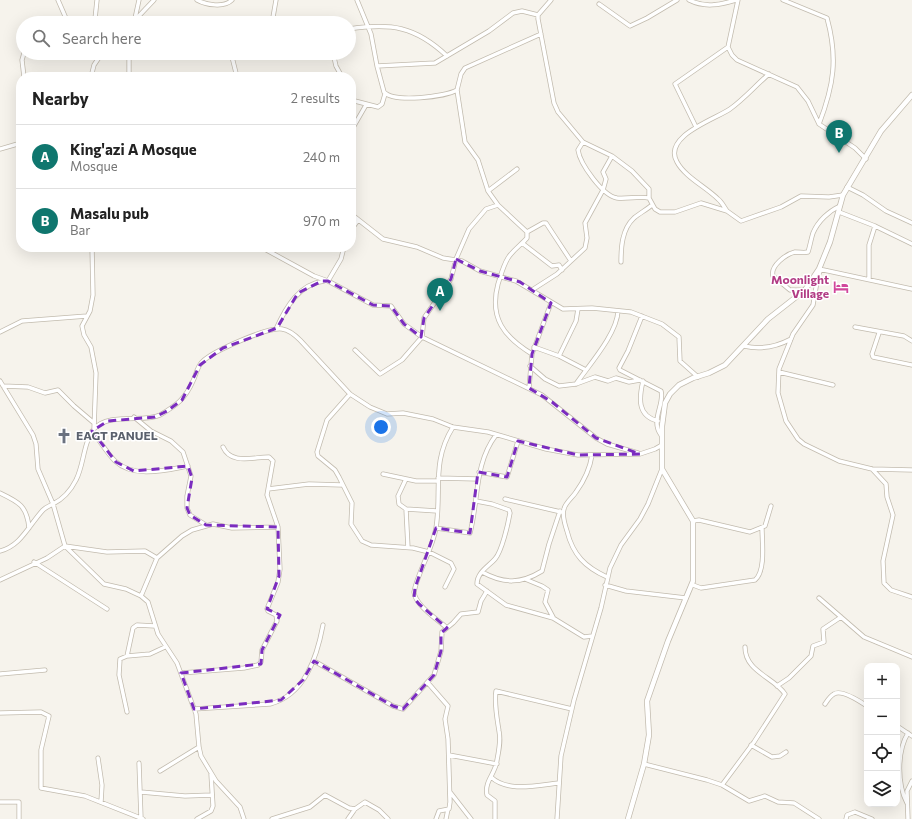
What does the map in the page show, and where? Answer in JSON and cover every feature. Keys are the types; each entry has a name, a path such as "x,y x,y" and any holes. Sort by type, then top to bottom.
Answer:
{"street":[{"path":"58,0 65,16"},
{"path":"95,16 98,0"},
{"path":"136,16 139,0"},
{"path":"140,16 154,0"},
{"path":"197,0 203,3 221,4 228,3 232,0"},
{"path":"273,16 276,0"},
{"path":"356,102 366,105 380,106 385,94 377,66 373,40 357,0"},
{"path":"551,0 538,15 556,108 567,125 583,142 612,156 632,171 647,186 649,198 652,205 657,210 668,213 675,212 701,202 727,211"},
{"path":"599,4 630,26 647,18 677,0"},
{"path":"689,0 705,6 723,4 737,0 728,47 732,55 737,60 797,87 808,101 819,124 855,148 866,159"},
{"path":"783,0 827,18 834,54 834,72 828,102 819,124"},
{"path":"377,66 434,63 489,31 513,13 522,12 538,15"},
{"path":"356,28 367,26 392,26 406,29 429,41 447,56"},
{"path":"532,354 516,344 500,325 495,303 500,277 508,259 527,238 527,232 515,219 498,205 488,191 478,160 464,142 457,90 461,74 465,68 541,34"},
{"path":"696,127 675,84 728,47"},
{"path":"22,60 23,72"},
{"path":"92,72 97,60"},
{"path":"128,72 129,60"},
{"path":"233,60 236,72"},
{"path":"335,60 339,72"},
{"path":"769,74 730,109 696,127 681,138 674,151 677,162 719,199 727,211 736,218 743,220 781,207 800,196 829,197 843,195"},
{"path":"385,94 419,98 444,95 457,90"},
{"path":"912,95 881,131 866,159 843,195 830,242 818,276 813,305 791,339 779,372 778,393 782,412 798,440 840,461 872,469 912,470"},
{"path":"356,122 366,105"},
{"path":"583,142 578,150 579,157 603,190 617,198 649,198"},
{"path":"0,149 16,145"},
{"path":"532,290 562,270 585,248 587,238 585,221 603,190 606,179 603,172 612,156"},
{"path":"488,191 517,169"},
{"path":"847,188 863,195 886,211 912,223"},
{"path":"355,350 381,374 402,360 422,337 424,318 451,279 456,259 469,230 486,209 498,205"},
{"path":"621,262 622,242 626,230 634,218 652,205"},
{"path":"805,290 790,290 773,276 773,269 778,262 788,255 796,252 808,252 813,232 818,224 834,208 840,206"},
{"path":"839,212 876,226 912,244"},
{"path":"356,223 358,220 383,239 417,248 444,258 456,259 480,271 516,281 551,303 564,309 592,308 631,312 662,324 676,334 679,339 680,361 698,376"},
{"path":"527,232 543,223 546,224 571,261"},
{"path":"869,279 869,245 876,226"},
{"path":"522,243 552,266 559,266 562,270"},
{"path":"0,551 11,547 44,509 65,496 76,480 93,430 96,378 91,347 83,330 83,323 90,311 94,287 92,252"},
{"path":"270,252 314,276 328,281 372,304 391,306 404,324 422,337 529,388 552,402 596,438 607,444 640,454"},
{"path":"276,329 284,312 298,293 310,285 328,281 341,259 343,252"},
{"path":"557,819 560,800 560,762 572,709 601,608 607,577 614,558 648,504 662,469 664,406 668,397 679,385 720,368 744,346 768,319 805,290 820,269"},
{"path":"820,269 912,289"},
{"path":"529,388 532,354 551,303"},
{"path":"559,356 576,322 578,309"},
{"path":"576,384 613,328 618,311"},
{"path":"0,332 22,321 87,316"},
{"path":"642,316 628,351 618,368 659,389 662,393 658,407 658,429 662,436"},
{"path":"855,327 879,333 904,336 912,341"},
{"path":"93,430 104,422 134,417 154,417 167,411 182,400 200,365 206,358 223,348 276,329 292,332 305,344 350,394 370,407 387,414 405,413 438,420 453,428 480,430 560,452 592,455 640,454 662,445"},
{"path":"879,333 872,354 873,357 912,365"},
{"path":"744,346 765,348 791,339"},
{"path":"534,347 559,356 586,370"},
{"path":"530,366 552,383 559,386 576,384 595,377 608,381 616,378 629,382 642,381"},
{"path":"779,372 832,385"},
{"path":"0,381 33,435 38,469 53,504 65,546 104,584 126,588 142,596 150,605 155,626 166,647 177,663 194,709 197,720 201,756 222,788 240,807 244,819"},
{"path":"642,381 640,408 649,417 658,421"},
{"path":"3,386 28,387 45,394 58,390 94,423"},
{"path":"350,394 327,420 317,449 318,456 335,470 352,503 351,524 362,541 371,545 408,548 429,552 443,559 454,568 445,588"},
{"path":"134,417 151,431 177,446 183,452 192,478 187,496 187,508 190,515 206,525"},
{"path":"447,628 414,598 415,588 429,552 436,528 438,480 442,449 453,428"},
{"path":"93,430 116,462 134,471 159,471 188,466"},
{"path":"436,528 469,534 475,513 479,472 485,452 496,435"},
{"path":"479,472 506,477 518,441"},
{"path":"181,673 244,668 260,664 262,650 277,621 276,615 269,612 267,609 280,576 278,527 267,499 273,465 271,458 234,458 228,455 223,447"},
{"path":"482,572 503,581 514,582 525,579 544,570 549,544 562,512 581,484 591,463 592,455"},
{"path":"628,819 644,764 649,732 647,703 668,641 693,585 693,521 662,469"},
{"path":"872,469 886,484 888,500 893,515 883,561 884,583 891,590 912,596"},
{"path":"383,474 406,479 478,479"},
{"path":"406,479 397,499 399,504 406,509 437,511"},
{"path":"268,489 302,485 342,485"},
{"path":"0,493 13,499 26,510 29,528"},
{"path":"505,499 562,512"},
{"path":"476,501 504,508 509,510 510,513 501,550 482,572 477,582 506,605 553,618 582,636 592,636"},
{"path":"693,521 699,520 750,532 766,525 771,506"},
{"path":"406,509 408,548"},
{"path":"562,512 573,549 586,566 607,577"},
{"path":"142,596 157,558 182,536 206,525 213,524 232,528 278,527"},
{"path":"693,585 701,588 755,580 758,578 762,568 762,528"},
{"path":"0,580 34,562 47,558 65,546 108,552 144,551 157,558"},
{"path":"34,562 107,609"},
{"path":"525,579 548,590 545,602 553,618"},
{"path":"605,585 626,591 686,598"},
{"path":"314,661 400,710 407,706 428,683 435,671 442,651 441,635 460,614 479,611 480,602 487,591"},
{"path":"819,598 864,637 912,657"},
{"path":"776,686 789,678 811,656 813,646 824,642 824,629 841,617"},
{"path":"127,656 133,628 138,625 155,626"},
{"path":"194,709 270,704 281,700 295,690 303,680 314,661 323,625"},
{"path":"127,712 118,668 120,659 127,656 150,654 166,647"},
{"path":"722,785 784,694 756,669 748,658 744,647"},
{"path":"0,674 45,670"},
{"path":"428,683 448,706 445,719 449,755 450,792 446,819"},
{"path":"495,819 495,801 486,793 486,785 497,764 500,739 496,716 497,690 572,709"},
{"path":"825,704 834,694 838,693 856,698 864,704"},
{"path":"0,713 31,711 48,714 49,718 45,728 41,750 41,788 85,796 142,819 140,763"},
{"path":"900,728 910,734 901,751 902,793 906,803"},
{"path":"751,744 765,755 772,757 780,756 786,752"},
{"path":"160,771 199,747"},
{"path":"449,755 497,764"},
{"path":"98,758 102,785 101,802"},
{"path":"644,764 722,785 749,801 765,796 778,802 794,803 819,819"},
{"path":"198,819 212,809 214,802 212,795 211,772"},
{"path":"491,777 498,783 508,785 530,786 559,783"},
{"path":"908,819 906,792 912,781"},
{"path":"141,792 184,796 212,795"},
{"path":"450,792 471,819"},
{"path":"272,819 310,807 325,795 349,808 355,809"},
{"path":"0,802 19,802 19,819"},
{"path":"348,819 355,809 365,802 379,810 388,819"},
{"path":"436,819 439,812 448,809"},
{"path":"846,819 847,815 855,812 872,819"}],"highlighted area":[{"path":"456,259 480,271 520,282 551,303 532,354 529,388 552,402 596,438 640,454 578,455 518,441 507,477 478,472 470,533 436,528 415,588 414,598 447,628 441,633 441,651 434,675 403,709 393,706 314,661 303,680 281,700 194,709 181,673 261,664 262,650 280,615 267,609 279,576 278,527 206,525 190,515 187,508 192,478 188,466 134,471 116,462 92,431 108,421 155,417 167,411 182,400 200,365 223,348 277,328 298,293 322,281 328,281 373,305 391,306 404,324 421,337 424,318 451,279"}],"place":[{"name":"Masalu pub","path":"839,153"},
{"name":"Moonlight Village","path":"841,287"},
{"name":"King'azi A Mosque","path":"440,311"},
{"name":"EAGT PANUEL","path":"64,436"}]}
